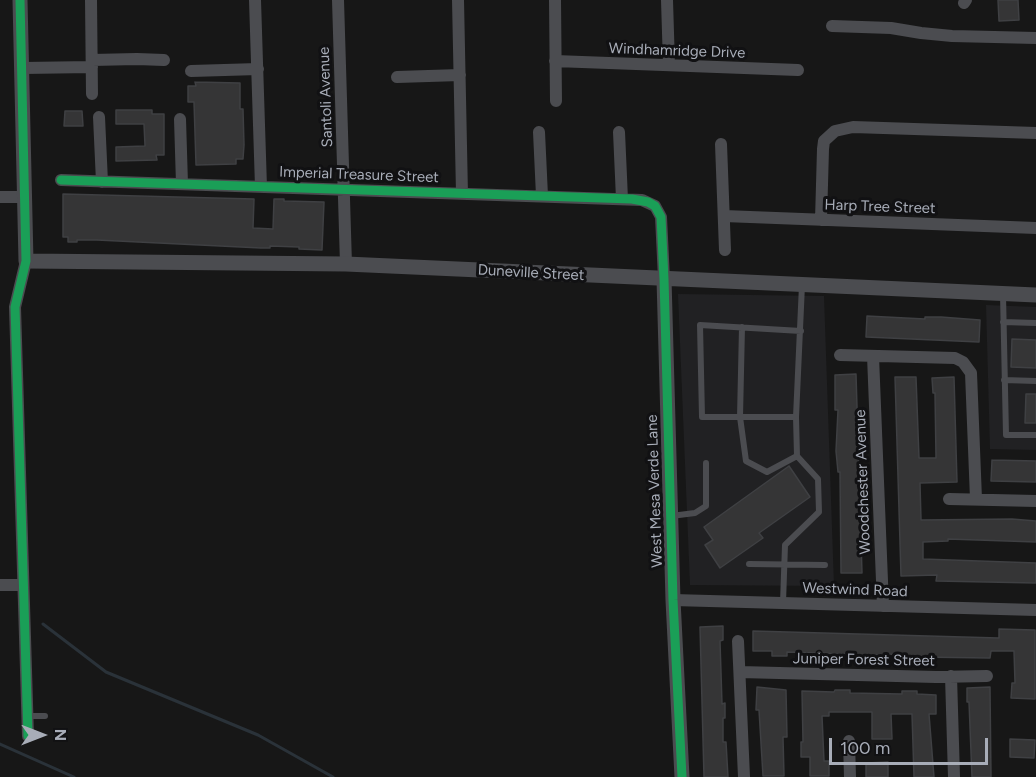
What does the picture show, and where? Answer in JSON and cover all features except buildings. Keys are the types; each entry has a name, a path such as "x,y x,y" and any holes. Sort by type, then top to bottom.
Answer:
{"street":[{"path":"20,0 26,261 15,307 28,736"},
{"path":"91,0 92,94"},
{"path":"255,0 261,187"},
{"name":"Santoli Avenue","path":"338,0 346,264"},
{"path":"458,0 462,194"},
{"path":"555,0 556,101"},
{"path":"667,0 669,65"},
{"path":"832,27 891,28 952,36 1036,38"},
{"path":"22,69 137,58 164,60"},
{"name":"Windhamridge Drive","path":"555,61 798,70"},
{"path":"191,71 258,69"},
{"path":"397,77 460,75"},
{"path":"99,117 102,182"},
{"path":"180,119 182,184"},
{"path":"821,220 824,141 835,130 853,127 1036,133"},
{"path":"539,132 542,196"},
{"path":"619,132 622,199"},
{"path":"722,144 725,250"},
{"name":"Imperial Treasure Street","path":"61,180 622,199 642,200 655,206"},
{"path":"0,197 26,197"},
{"name":"West Mesa Verde Lane","path":"655,206 661,217 664,279 673,600 682,777"},
{"name":"Harp Tree Street","path":"724,216 1036,228"},
{"name":"Duneville Street","path":"26,261 346,264 1036,295"},
{"path":"840,355 955,358 963,362 971,373 976,500"},
{"name":"Woodchester Avenue","path":"873,356 883,606"},
{"path":"949,499 1036,501"},
{"path":"0,585 22,585"},
{"name":"Westwind Road","path":"673,600 1036,610"},
{"path":"738,641 744,777"},
{"name":"Juniper Forest Street","path":"740,672 987,676"},
{"path":"951,676 954,777"},
{"path":"849,741 850,777"}],"lane":[{"path":"783,603 785,545 819,512 818,479 797,456 796,417 802,285"},
{"path":"1003,294 1005,435 1036,435"},
{"path":"1003,322 1036,323"},
{"path":"796,417 702,417 700,326 801,330"},
{"path":"741,327 740,417 746,461 767,472 797,456"},
{"path":"1004,380 1036,381"},
{"path":"671,516 695,513 706,507 706,463"},
{"path":"749,564 825,565"},
{"path":"27,716 45,716"}],"shaded area":[{"path":"678,294 824,296 834,586 690,585"},
{"path":"986,305 1036,307 1036,450 990,449"}],"waterway":[{"path":"43,624 106,672 258,735 333,777"},
{"path":"0,744 74,777"}],"cycle path":[{"path":"20,0 26,261 15,307 28,736"},
{"path":"61,180 632,199 655,206 661,217 664,279 673,600 682,777"}]}
